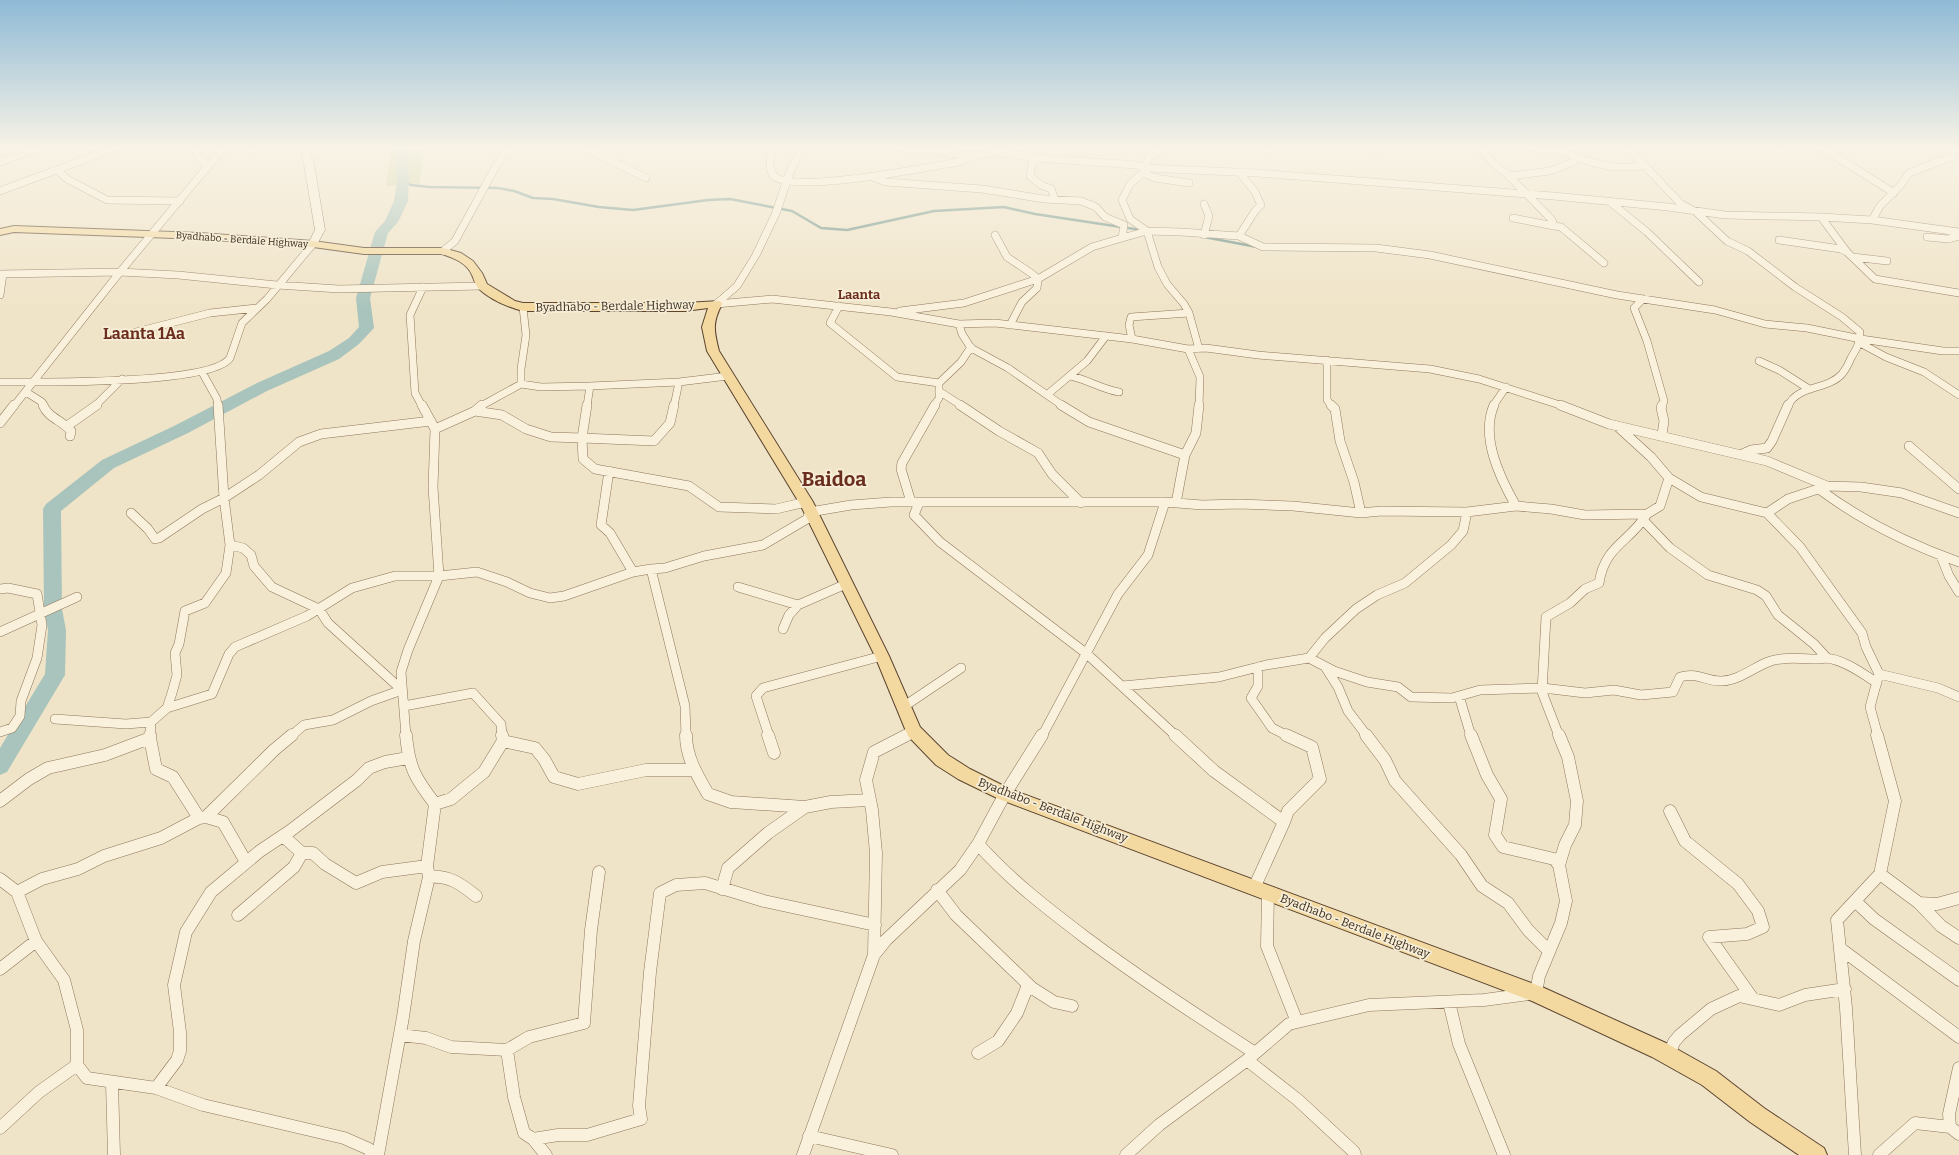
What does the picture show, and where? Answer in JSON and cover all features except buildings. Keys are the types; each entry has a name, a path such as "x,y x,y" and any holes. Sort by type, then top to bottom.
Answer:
{"main road":[{"path":"313,244 320,230 315,201"},
{"name":"Byadhabo - Berdale Highway","path":"0,232 20,229 154,233 313,244 364,251 443,250"},
{"path":"443,250 457,255 469,263 477,273 482,286"},
{"name":"Byadhabo - Berdale Highway","path":"482,286 511,304 523,307 685,307 716,304"},
{"name":"Byadhabo - Berdale Highway","path":"716,304 708,318 708,327 713,351 808,507 882,656 914,731 942,760 964,774 1005,794 1536,993 1586,1015 1669,1056 1709,1078 1757,1114 1817,1155"}],"street":[{"path":"173,201 180,201"},
{"path":"0,423 120,272 180,201"},
{"path":"443,250 455,241 477,201"},
{"path":"716,304 737,286 756,255 781,201"},
{"path":"1080,201 1096,207 1104,217 1124,225"},
{"path":"1122,201 1130,219 1147,231 1158,267 1168,284 1184,304 1189,313 1199,349"},
{"path":"1239,236 1255,211 1261,205 1259,201"},
{"path":"1534,201 1552,220 1554,226"},
{"path":"1599,201 1668,206 1696,212 1725,215 1821,217 1872,220 1959,232"},
{"path":"1678,201 1696,212 1727,241 1748,251 1800,291 1842,317 1860,332 1860,341 1842,374 1831,382 1809,389 1792,399 1772,441 1767,448 1751,450 1742,454"},
{"path":"1872,220 1875,212 1884,201"},
{"path":"1610,202 1647,232 1699,282"},
{"path":"1204,204 1209,216 1204,235"},
{"path":"1821,217 1850,254 1875,279 1959,293"},
{"path":"1513,218 1561,227 1604,263"},
{"path":"1122,238 1124,225 1130,219"},
{"path":"891,312 964,303 1038,279 1092,247 1147,231 1239,236 1264,248 1376,248 1430,255 1617,296 1715,310 1765,324 1807,328 1860,341 1943,351 1959,351"},
{"path":"995,235 1006,256 1021,267 1035,274 1038,279 1037,288 1022,302 1010,325"},
{"path":"1927,237 1950,239 1959,236"},
{"path":"1779,240 1841,249 1850,254 1887,260"},
{"path":"0,382 122,379 202,372 218,368 227,362 242,323 277,285 294,262 313,244"},
{"path":"0,295 1,274 120,272 178,275 277,285 339,289 482,286"},
{"path":"378,1155 400,1035 414,941 428,872 435,804 416,779 408,758 401,672 439,576 433,487 435,429 415,393 410,315 423,287"},
{"path":"716,304 772,299 891,312 958,324 995,323 1132,339 1188,348 1430,369 1479,379 1617,426 1662,435 1693,445 1742,454 1767,461 1823,487 1842,506 1892,536 1959,562"},
{"path":"1643,299 1634,308 1647,341 1664,401 1661,408 1664,421 1662,435"},
{"path":"839,306 830,323 897,377 939,387 999,431 1038,453 1052,474 1081,503"},
{"path":"521,384 526,335 523,307"},
{"path":"136,332 210,313 257,308"},
{"path":"1132,339 1129,325 1131,317 1189,313"},
{"path":"958,324 961,338 976,352 1003,364 1077,415 1103,428 1131,436 1168,452 1185,455"},
{"path":"1048,394 1071,376 1099,348 1106,336"},
{"path":"1860,341 1886,357 1924,372 1959,395"},
{"path":"971,347 961,362 939,387 939,398 902,463 901,469 915,503 914,515 940,542 1087,654 1214,771 1284,822"},
{"path":"1176,503 1185,455 1196,433 1200,400 1200,377 1188,348"},
{"path":"1327,360 1327,400 1335,409 1340,441 1354,482 1361,513"},
{"path":"1759,361 1778,370 1809,389"},
{"path":"167,708 177,675 175,653 179,644 183,616 185,611 205,602 226,573 230,544 224,498 219,409 217,399 202,372"},
{"path":"435,429 475,411 484,403 521,384 541,387 590,386 679,382 728,376"},
{"path":"1071,376 1088,380 1107,390 1119,392"},
{"path":"67,426 101,402 122,379"},
{"path":"475,411 502,415 526,429 551,437 654,441 670,422 679,382"},
{"path":"590,386 582,438 583,459 595,469 689,486 719,507 776,509 896,501 915,503 1165,502 1202,505 1240,504 1293,506 1361,513 1381,511 1467,512 1516,506 1551,509 1585,515 1646,517"},
{"path":"1506,387 1500,391 1488,420 1489,436 1508,494 1516,506"},
{"path":"26,392 42,402 46,413 67,426 71,431 70,436"},
{"path":"131,513 148,529 155,539 159,538 202,509 224,498 259,475 299,442 321,434 333,432 430,421"},
{"path":"1617,426 1630,439 1647,451 1669,478 1701,497 1767,513 1800,547 1862,633 1878,679 1870,707 1895,801 1880,874 1837,920 1845,990 1855,1155"},
{"path":"1909,446 1959,489"},
{"path":"609,471 601,525 610,533 633,572"},
{"path":"1126,1155 1160,1124 1251,1056 1289,1024 1369,1005 1484,1000 1536,993 1539,976 1561,923 1566,901 1559,865 1565,845 1575,825 1577,801 1568,757 1542,692 1546,617 1570,603 1585,589 1600,583 1602,566 1619,544 1646,517 1660,506 1666,494 1669,478"},
{"path":"1767,513 1772,508 1797,495 1823,487 1861,487 1902,493 1959,513"},
{"path":"874,955 886,940 937,890 960,870 978,844 1005,794 1051,721 1118,594 1148,555 1165,502"},
{"path":"55,719 126,724 151,722 167,708 212,694 229,654 235,647 307,616 352,588 373,581 395,576 439,576 477,572 507,582 530,593 550,598 564,596 633,572 665,568 704,556 763,545 807,519 808,507"},
{"path":"1309,658 1325,638 1356,609 1376,595 1405,583 1451,545 1463,531 1467,512"},
{"path":"1646,517 1670,548 1708,575 1758,590 1766,596 1778,615 1814,644 1826,657 1856,668 1878,679 1938,688 1959,697"},
{"path":"230,544 243,548 251,555 254,566 272,587 319,609 328,622 402,690"},
{"path":"1941,556 1949,576 1959,592"},
{"path":"651,569 685,706 686,746 694,770 708,794 731,802 805,807 831,802 869,800"},
{"path":"783,629 789,615 798,605 846,584"},
{"path":"738,587 798,605"},
{"path":"0,589 8,588 37,594 39,615 42,626 42,634 31,677 21,701 20,716 12,728 0,732"},
{"path":"0,632 77,597"},
{"path":"774,752 756,696 762,688 882,656"},
{"path":"1122,686 1219,677 1258,667 1309,658 1326,667 1368,682 1398,687 1411,697 1452,698 1480,690 1543,688 1585,693 1614,690 1641,695 1673,692 1680,677 1691,674 1721,681 1733,679 1768,662 1781,659 1820,659 1826,657"},
{"path":"1258,667 1258,686 1251,698 1272,728 1312,746 1320,779 1288,811 1261,890 1267,946 1297,1022"},
{"path":"1326,667 1338,687 1348,711 1385,760 1395,781 1420,807 1461,855 1482,886 1508,903 1528,930 1549,951"},
{"path":"903,707 961,668"},
{"path":"17,892 42,879 78,869 104,856 160,838 202,817 274,750 304,726 332,720 371,701 402,690"},
{"path":"404,706 472,693 501,724 503,742 484,772 451,799 435,804"},
{"path":"1460,696 1469,734 1487,776 1501,799 1495,835 1503,847 1554,859 1559,865"},
{"path":"151,722 150,738 156,769 174,776 202,817 223,822 246,862"},
{"path":"803,1155 874,955 876,853 866,780 874,752 914,731"},
{"path":"0,801 23,785 35,774 49,768 78,762 132,746 150,738"},
{"path":"503,742 535,748 544,759 554,777 578,784 646,770 694,770"},
{"path":"156,1088 176,1060 180,1051 180,1032 174,985 177,964 186,932 211,892 246,862 357,780 369,768 385,762 408,758"},
{"path":"722,890 728,868 768,833 805,807"},
{"path":"1670,811 1685,841 1738,884 1758,911 1763,927 1747,934 1709,938 1753,999"},
{"path":"283,836 302,853 313,853 325,864 356,883 369,874 389,870 428,872 441,875 458,882 476,896"},
{"path":"978,844 992,861 1035,899 1129,969 1251,1056 1354,1152 1355,1155"},
{"path":"238,915 294,867 302,853"},
{"path":"400,1035 426,1038 451,1047 507,1050 529,1037 584,1023 591,930 599,872"},
{"path":"1880,874 1919,903 1941,926 1959,938"},
{"path":"0,879 17,892 36,941 64,980 77,1030 77,1065 87,1078 112,1083 156,1088 203,1105 344,1138 369,1149 371,1155"},
{"path":"533,1139 558,1135 587,1135 641,1119 639,1106 647,1005 653,936 660,893 676,885 705,883 722,890 875,925"},
{"path":"937,890 956,915 1028,984 1054,1002 1072,1006"},
{"path":"1919,903 1937,904 1959,898"},
{"path":"1855,901 1874,919 1959,980"},
{"path":"0,969 36,941"},
{"path":"1841,949 1959,1037"},
{"path":"978,1053 998,1040 1017,1013 1028,984"},
{"path":"1669,1056 1674,1042 1711,1009 1739,996 1779,1005 1805,994 1845,990"},
{"path":"1449,1002 1459,1044 1504,1155"},
{"path":"507,1050 514,1097 524,1133 533,1139 546,1155"},
{"path":"0,1128 39,1092 77,1065"},
{"path":"1879,1155 1915,1124 1955,1131 1950,1114 1959,1068"},
{"path":"112,1083 114,1155"},
{"path":"809,1136 892,1155"}],"waterway":[{"path":"0,766 55,675 57,630 53,609 52,509 108,464 182,429 262,387 334,355 354,341 367,328 363,298 382,232 391,222 401,201"},
{"path":"564,201 599,207 633,210 701,201"},
{"path":"740,201 792,211 821,228 847,230 934,211 1004,207 1035,214 1141,230"},
{"path":"1204,237 1257,247"}],"district":[{"name":"Laanta","path":"859,294"},
{"name":"Laanta 1Aa","path":"144,333"},
{"name":"Baidoa","path":"834,479"}]}
